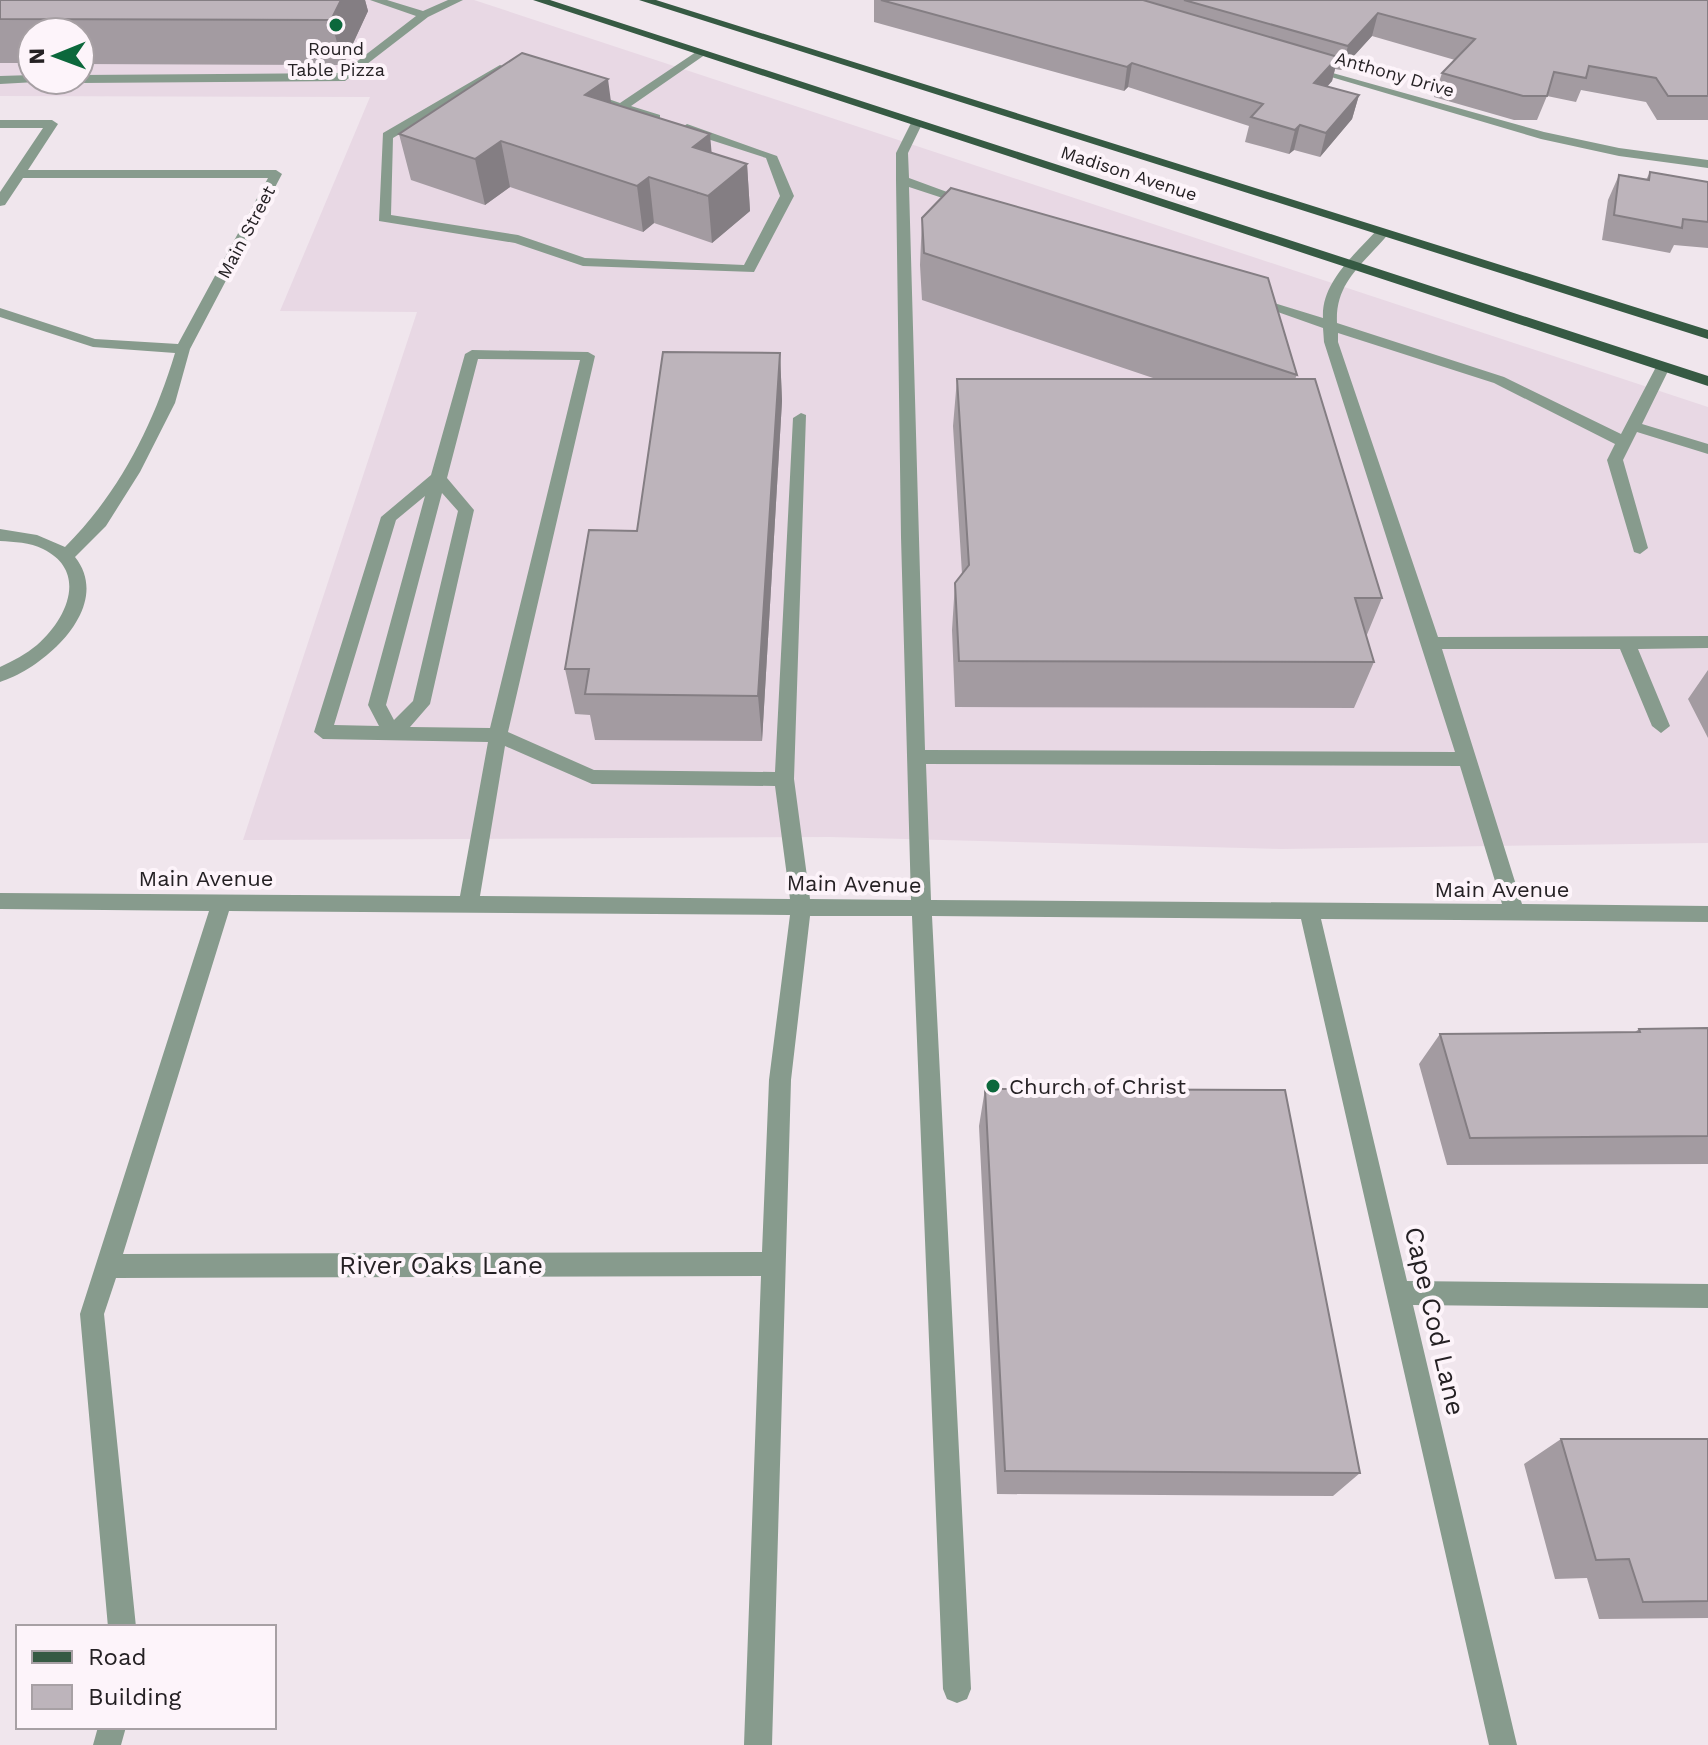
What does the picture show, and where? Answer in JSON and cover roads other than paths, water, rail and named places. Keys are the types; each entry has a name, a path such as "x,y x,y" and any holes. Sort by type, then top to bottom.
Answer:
{"main road":[{"name":"Madison Avenue","path":"539,0 1708,381"},
{"name":"Madison Avenue","path":"645,0 1708,335"}],"street":[{"path":"376,0 424,15"},
{"path":"96,79 345,77 424,15 457,0"},
{"path":"622,107 703,52"},
{"name":"Anthony Drive","path":"1301,65 1541,135 1619,152 1708,164"},
{"path":"515,73 500,69 387,136 384,218 518,239 583,262 749,269 787,196 771,156 576,92"},
{"path":"917,122 902,153 916,757 920,908 957,1689"},
{"path":"0,124 52,124 0,202"},
{"name":"Main Street","path":"20,174 276,174 183,349"},
{"path":"902,180 991,210"},
{"path":"1382,233 1352,265 1329,301 1331,342 1431,643 1515,913"},
{"path":"1242,297 1499,380 1624,442"},
{"path":"0,312 93,343 183,349 167,403 132,472 100,522 65,557"},
{"path":"392,733 377,705 472,354 588,356 498,735 469,904"},
{"path":"1640,548 1615,460 1663,367"},
{"path":"758,1745 780,1080 801,907 784,779 801,418"},
{"path":"1633,426 1708,449"},
{"path":"438,478 389,517 323,732 498,735 592,777 784,779"},
{"path":"392,733 421,704 466,510 438,478"},
{"path":"0,535 50,545 73,564 80,590 70,620 42,650 0,675"},
{"path":"1431,643 1708,642"},
{"path":"1627,643 1661,726"},
{"path":"916,757 1467,759"},
{"name":"Main Avenue","path":"0,901 1708,914"},
{"path":"122,1625 92,1314 222,902"},
{"name":"Cape Cod Lane","path":"1309,911 1503,1745"},
{"name":"River Oaks Lane","path":"107,1266 776,1264"},
{"path":"1398,1293 1708,1296"}],"place":[{"name":"Round Table Pizza","path":"336,25"},
{"name":"Church of Christ","path":"993,1086"}]}
